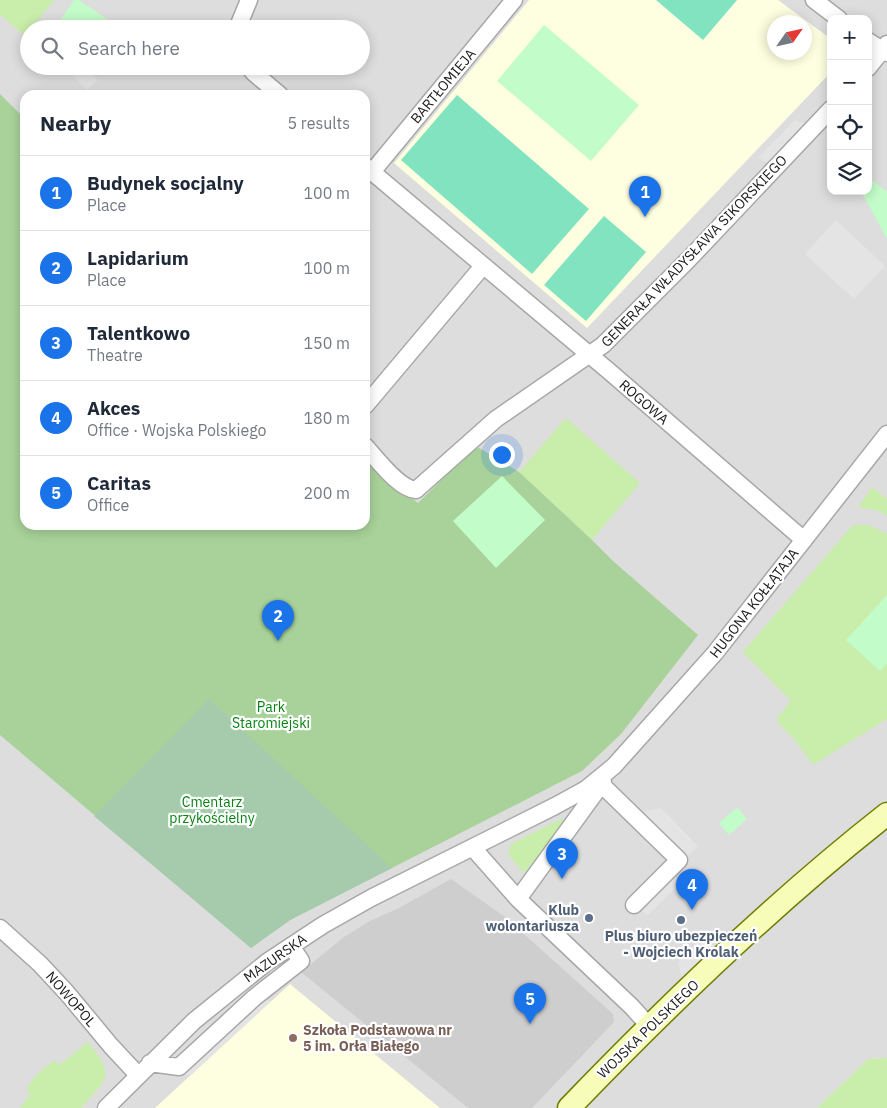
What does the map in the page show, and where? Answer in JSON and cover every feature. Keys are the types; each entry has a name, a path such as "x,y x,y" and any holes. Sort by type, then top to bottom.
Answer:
{"street":[{"path":"241,20 249,0"},
{"name":"BARTŁOMIEJA","path":"370,167 514,0"},
{"path":"814,0 834,15"},
{"path":"872,43 886,49 872,64"},
{"path":"255,75 274,90"},
{"name":"GENERAŁA WŁADYSŁAWA SIKORSKIEGO","path":"370,451 402,484 410,490 416,490 496,419 604,345 689,260 827,113"},
{"name":"ROGOWA","path":"370,171 589,355 804,540"},
{"path":"370,400 483,266"},
{"name":"HUGONA KOŁŁĄTAJA","path":"518,899 614,766 715,653 887,434"},
{"name":"HUGONA KOŁŁĄTAJA","path":"473,848 586,789 614,766"},
{"path":"601,784 679,860 634,905"},
{"name":"WOJSKA POLSKIEGO","path":"569,1108 650,1027 786,899 848,844 887,814"},
{"path":"473,848 518,899 632,1007 650,1027"},
{"name":"MAZURSKA","path":"106,1108 150,1062 216,1001 267,962 323,925 370,898 473,848"},
{"name":"NOWOPOL","path":"0,928 40,964 138,1075"},
{"path":"150,1062 179,1067 255,998 301,961 291,946"}],"shaded area":[{"path":"0,0 887,0 887,804 559,1108 0,1108"},
{"path":"529,0 778,0 798,15 767,15 767,60 812,60 812,25 827,36 827,76 587,328 394,163"},
{"path":"71,75 93,75 98,80 87,90"},
{"path":"795,120 806,124 768,163 758,158"},
{"path":"836,220 885,266 854,299 805,254"},
{"path":"661,808 698,846 674,870 679,885 647,916 629,897 667,858 639,813"},
{"path":"887,821 887,1058 868,1059 817,1108 584,1108 751,939"},
{"path":"451,879 505,917 613,1014 614,1022 532,1108 468,1108 301,972 344,937 370,921 399,908"},
{"path":"708,932 714,947 682,978 678,962"},
{"name":"Szkoła Podstawowa nr 5 im. Orła Białego","path":"290,984 440,1108 155,1108"},
{"path":"255,999 271,1001 191,1075 174,1073"}],"green space":[{"path":"0,0 54,0 38,20 20,20 20,32 0,15"},
{"path":"74,0 79,0 108,20 61,20"},
{"path":"656,0 737,0 703,40"},
{"path":"544,25 639,105 591,161 497,81"},
{"name":"Park Staromiejski","path":"0,94 20,114 20,530 370,530 370,463 418,503 476,446 519,472 613,561 698,635 621,734 582,771 290,920 251,948 0,735"},
{"path":"457,95 589,209 532,274 401,160"},
{"path":"872,180 887,192 887,239 863,195 872,195"},
{"path":"604,216 646,252 586,321 544,285"},
{"path":"566,418 640,483 592,540 519,472"},
{"path":"502,476 545,520 496,568 453,521"},
{"path":"872,487 887,499 887,516 879,511 858,507"},
{"path":"853,525 869,525 887,534 887,719 813,765 794,739 779,724 777,718 791,701 743,652"},
{"path":"887,595 887,663 880,671 846,640"},
{"name":"Cmentarz przykościelny","path":"209,699 392,868 290,920 251,948 94,816"},
{"path":"737,807 747,819 729,835 719,823"},
{"path":"561,819 565,820 564,823 525,872 523,872 508,854 511,844"},
{"path":"88,1042 103,1063 105,1076 97,1090 81,1108 20,1108 31,1093 26,1089 38,1073 55,1060 59,1065"},
{"path":"887,1058 887,1108 817,1108 868,1059"}],"place":[{"name":"Budynek socjalny","path":"645,217"},
{"name":"Lapidarium","path":"278,641"},
{"name":"Talentkowo","path":"562,879"},
{"name":"Akces","path":"692,910"},
{"name":"Klub wolontariusza","path":"589,918"},
{"name":"Plus biuro ubezpieczeń - Wojciech Krolak","path":"681,920"},
{"name":"Caritas","path":"530,1024"},
{"name":"Szkoła Podstawowa nr 5 im. Orła Białego","path":"293,1038"}]}
